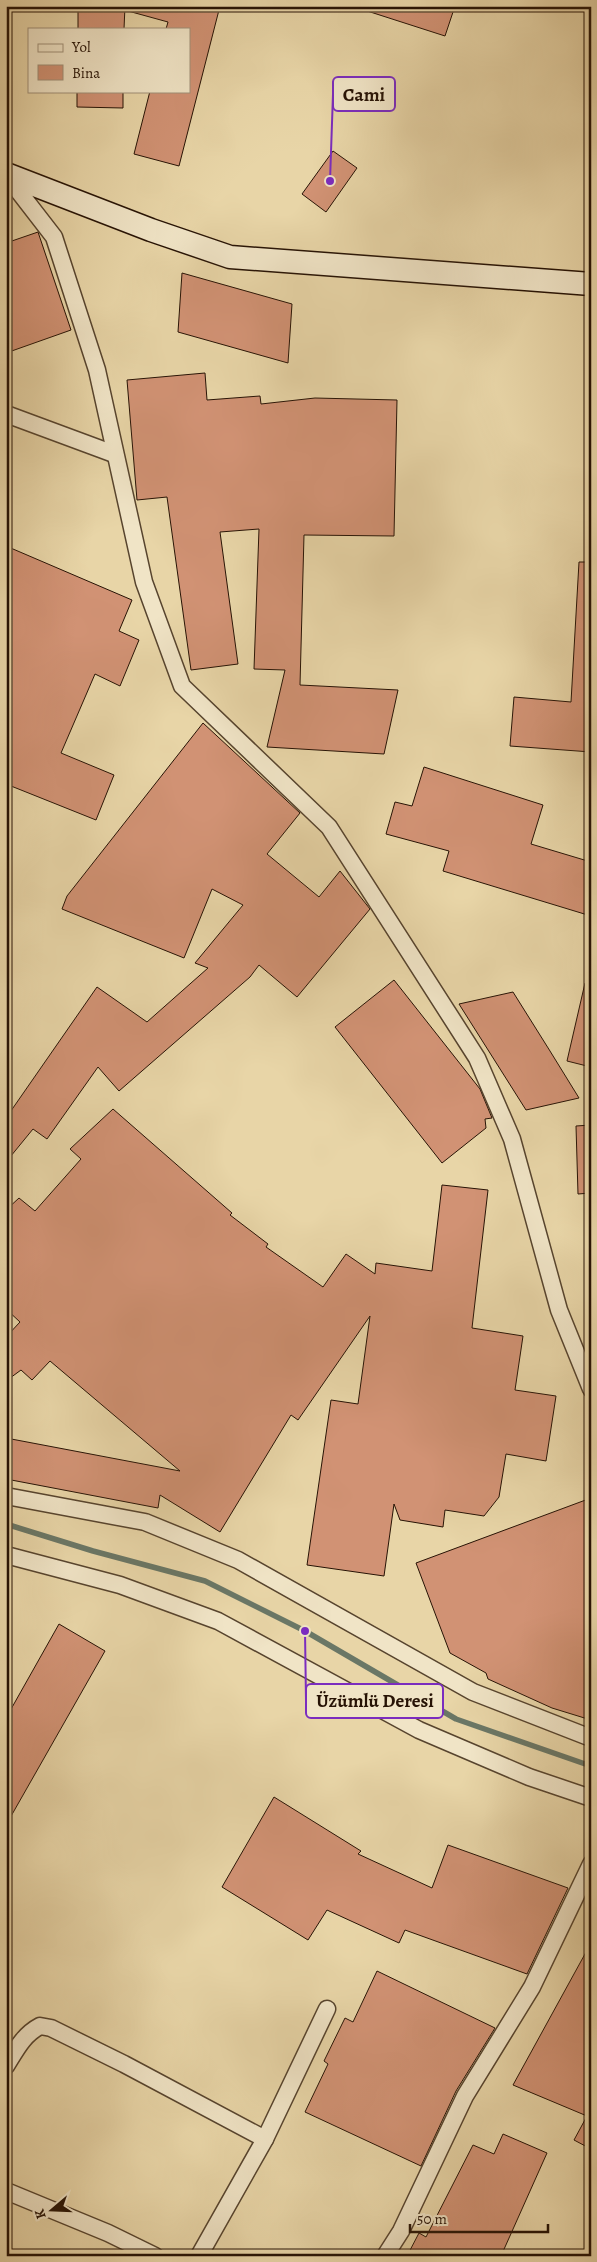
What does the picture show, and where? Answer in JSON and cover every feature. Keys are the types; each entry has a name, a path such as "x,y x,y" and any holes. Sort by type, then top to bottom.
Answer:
{"street":[{"path":"6,175 151,230 230,257 591,284"},
{"path":"6,175 54,236 97,370 114,454 144,582 182,686 328,827 477,1058 512,1139 559,1310 591,1389"},
{"path":"6,414 114,454"},
{"path":"6,1496 145,1522 238,1560 473,1692 591,1738"},
{"path":"6,1555 120,1585 218,1621 418,1730 529,1777 591,1798"},
{"path":"385,2256 401,2231 466,2096 532,1986 591,1864"},
{"path":"198,2256 265,2138 328,2009"},
{"path":"6,2066 30,2031 40,2026 51,2028 265,2138"},
{"path":"6,2191 108,2233 156,2256"}],"building":[{"path":"78,6 125,6 124,28 78,28"},
{"path":"129,6 220,6 179,166 134,154 150,92 190,92 190,28 166,28 168,22 128,11"},
{"path":"362,6 455,6 445,36 361,9"},
{"path":"77,92 123,92 123,108 77,107"},
{"path":"333,151 357,168 326,212 302,194"},
{"path":"38,232 71,330 6,353 6,243"},
{"path":"182,273 292,304 288,363 178,332"},
{"path":"205,373 207,400 260,396 261,404 315,398 397,400 394,536 304,535 300,685 398,690 384,754 267,747 285,670 254,669 259,529 220,532 238,664 191,670 167,497 137,500 127,380"},
{"path":"6,546 132,600 119,631 139,640 120,686 95,674 61,753 114,775 96,820 6,784"},
{"path":"579,562 591,562 591,752 510,746 514,697 571,702"},
{"path":"203,723 300,813 267,854 319,897 340,871 370,909 297,997 259,965 250,977 119,1091 98,1067 47,1139 33,1129 6,1162 6,1118 97,987 147,1022 208,968 195,963 243,905 212,889 184,958 62,909 67,896"},
{"path":"424,767 543,805 531,844 591,862 591,916 443,871 449,851 386,834 395,802 412,806"},
{"path":"394,980 480,1089 492,1118 485,1119 486,1128 442,1163 335,1027"},
{"path":"585,983 591,983 591,1067 567,1061"},
{"path":"513,992 579,1098 526,1110 459,1004"},
{"path":"113,1109 232,1213 230,1215 268,1244 266,1247 323,1287 346,1254 375,1274 376,1263 432,1271 442,1185 488,1190 472,1328 523,1336 515,1390 556,1396 546,1461 506,1454 499,1497 484,1516 445,1510 443,1527 400,1520 394,1504 384,1576 307,1565 331,1400 358,1404 370,1316 298,1420 291,1415 220,1532 160,1495 158,1508 6,1479 6,1438 180,1471 50,1361 32,1380 21,1370 6,1381 6,1337 20,1322 6,1309 6,1210 19,1198 35,1211 81,1159 70,1149"},
{"path":"591,1125 591,1193 578,1194 576,1126"},
{"path":"591,1498 591,1720 552,1708 488,1679 486,1673 450,1653 416,1563"},
{"path":"59,1624 105,1651 6,1825 6,1718"},
{"path":"274,1797 361,1851 358,1854 432,1888 448,1845 568,1888 527,1974 405,1930 399,1943 327,1910 308,1940 222,1887"},
{"path":"591,1943 591,2149 574,2140 587,2116 513,2085"},
{"path":"377,1971 495,2028 456,2091 421,2166 305,2112 328,2064 324,2061 345,2018 353,2022"},
{"path":"503,2134 547,2153 501,2256 407,2256 419,2233 426,2237 473,2145 494,2154"}],"waterway":[{"path":"6,1524 93,1551 205,1581 305,1631 456,1719 591,1766"}],"place":[{"name":"Cami","path":"330,181"},
{"name":"Üzümlü Deresi","path":"305,1631"}]}
